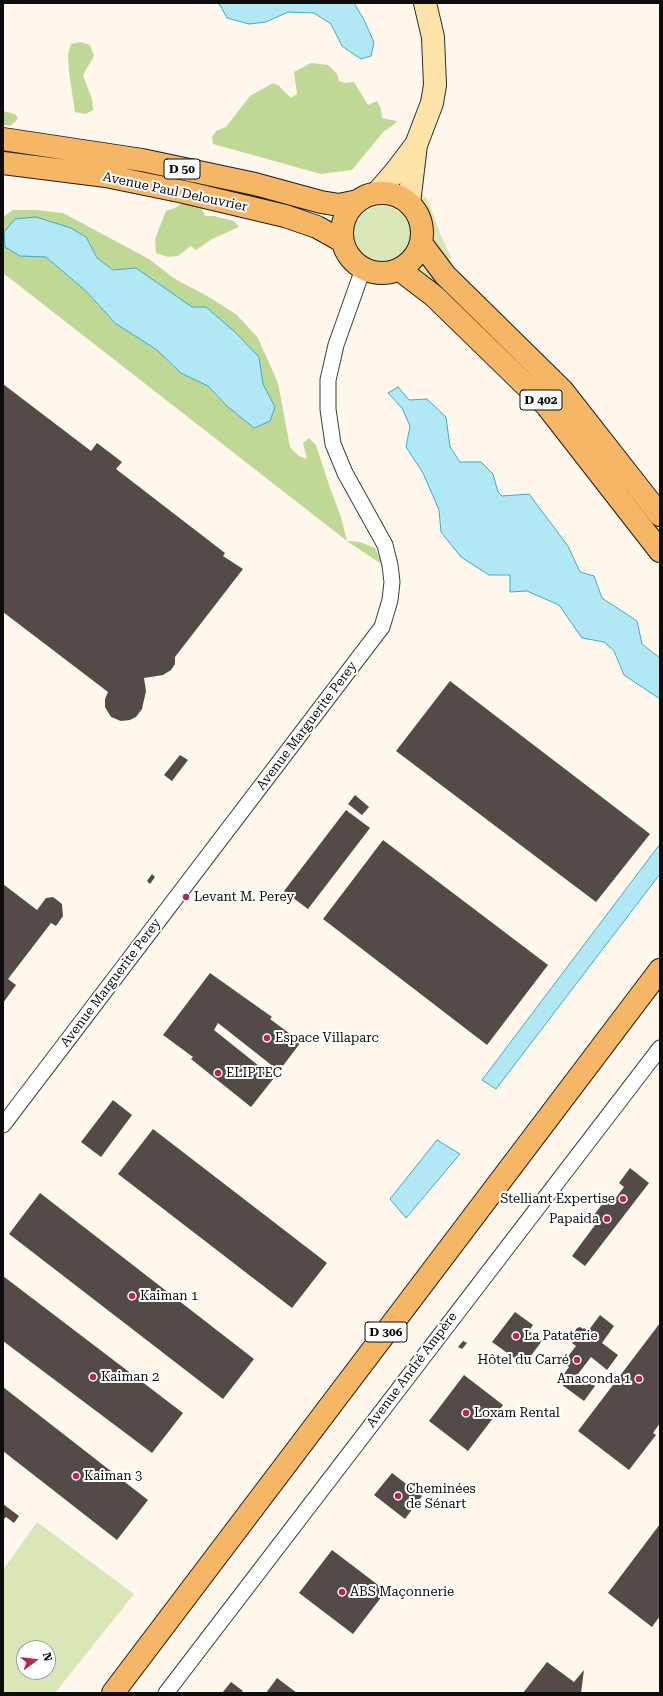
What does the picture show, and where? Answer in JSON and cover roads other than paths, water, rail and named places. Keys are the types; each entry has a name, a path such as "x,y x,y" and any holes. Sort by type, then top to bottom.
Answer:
{"main road":[{"name":"Avenue Paul Delouvrier","path":"3,139 150,162 256,184 320,202 339,205 367,197"},
{"name":"Avenue Paul Delouvrier","path":"3,164 106,176 184,192 285,216 317,226 342,241"},
{"path":"394,195 408,203 418,214 422,229 421,243 413,259 400,270 388,273 375,273 363,269 346,252 342,241 342,226 348,212 367,197 394,195"},
{"name":"D 402","path":"421,243 445,275 562,390 660,515"},
{"name":"D 402","path":"400,270 434,296 547,406 660,551"},
{"name":"D 306","path":"112,1693 660,970"}],"street":[{"path":"408,203 416,145 432,103 434,85 433,37 425,3"},
{"path":"367,197 396,171 416,145"},
{"name":"Avenue Marguerite Perey","path":"3,1125 382,627 390,600 392,582 390,565 385,545 345,473 333,444 328,409 328,380 336,345 363,269"},
{"name":"Avenue André Ampère","path":"166,1693 660,1048"}],"water":[{"path":"217,3 354,3 374,42 371,56 361,59 342,46 331,24 314,13 288,12 266,22 249,24 227,18 220,5"},
{"path":"36,217 71,228 86,237 97,258 113,270 136,268 192,307 206,307 235,332 259,357 263,384 275,407 270,421 254,428 228,407 208,386 181,373 157,350 115,323 86,291 46,257 20,256 5,247 4,232 15,219"},
{"path":"398,387 409,400 427,399 446,417 450,447 460,462 481,462 493,474 498,492 502,496 529,494 568,546 580,572 594,576 602,598 637,621 642,644 660,658 660,699 624,675 614,651 604,642 582,638 559,605 527,591 510,592 510,575 489,575 461,557 441,532 439,510 423,473 406,447 410,426 402,408 388,393"},
{"path":"660,844 660,874 496,1089 482,1080"},
{"path":"437,1140 460,1154 406,1218 390,1199"}],"place":[{"name":"Levant M. Perey","path":"186,897"},
{"name":"Espace Villaparc","path":"267,1038"},
{"name":"ELIPTEC","path":"218,1073"},
{"name":"Stelliant Expertise","path":"623,1199"},
{"name":"Papaida","path":"607,1219"},
{"name":"Kaiman 1","path":"132,1296"},
{"name":"La Pataterie","path":"516,1336"},
{"name":"Hôtel du Carré","path":"577,1360"},
{"name":"Kaiman 2","path":"93,1377"},
{"name":"Anaconda 1","path":"639,1379"},
{"name":"Loxam Rental","path":"466,1413"},
{"name":"Kaiman 3","path":"76,1476"},
{"name":"Cheminées de Sénart","path":"398,1496"},
{"name":"ABS Maçonnerie","path":"342,1592"}]}
